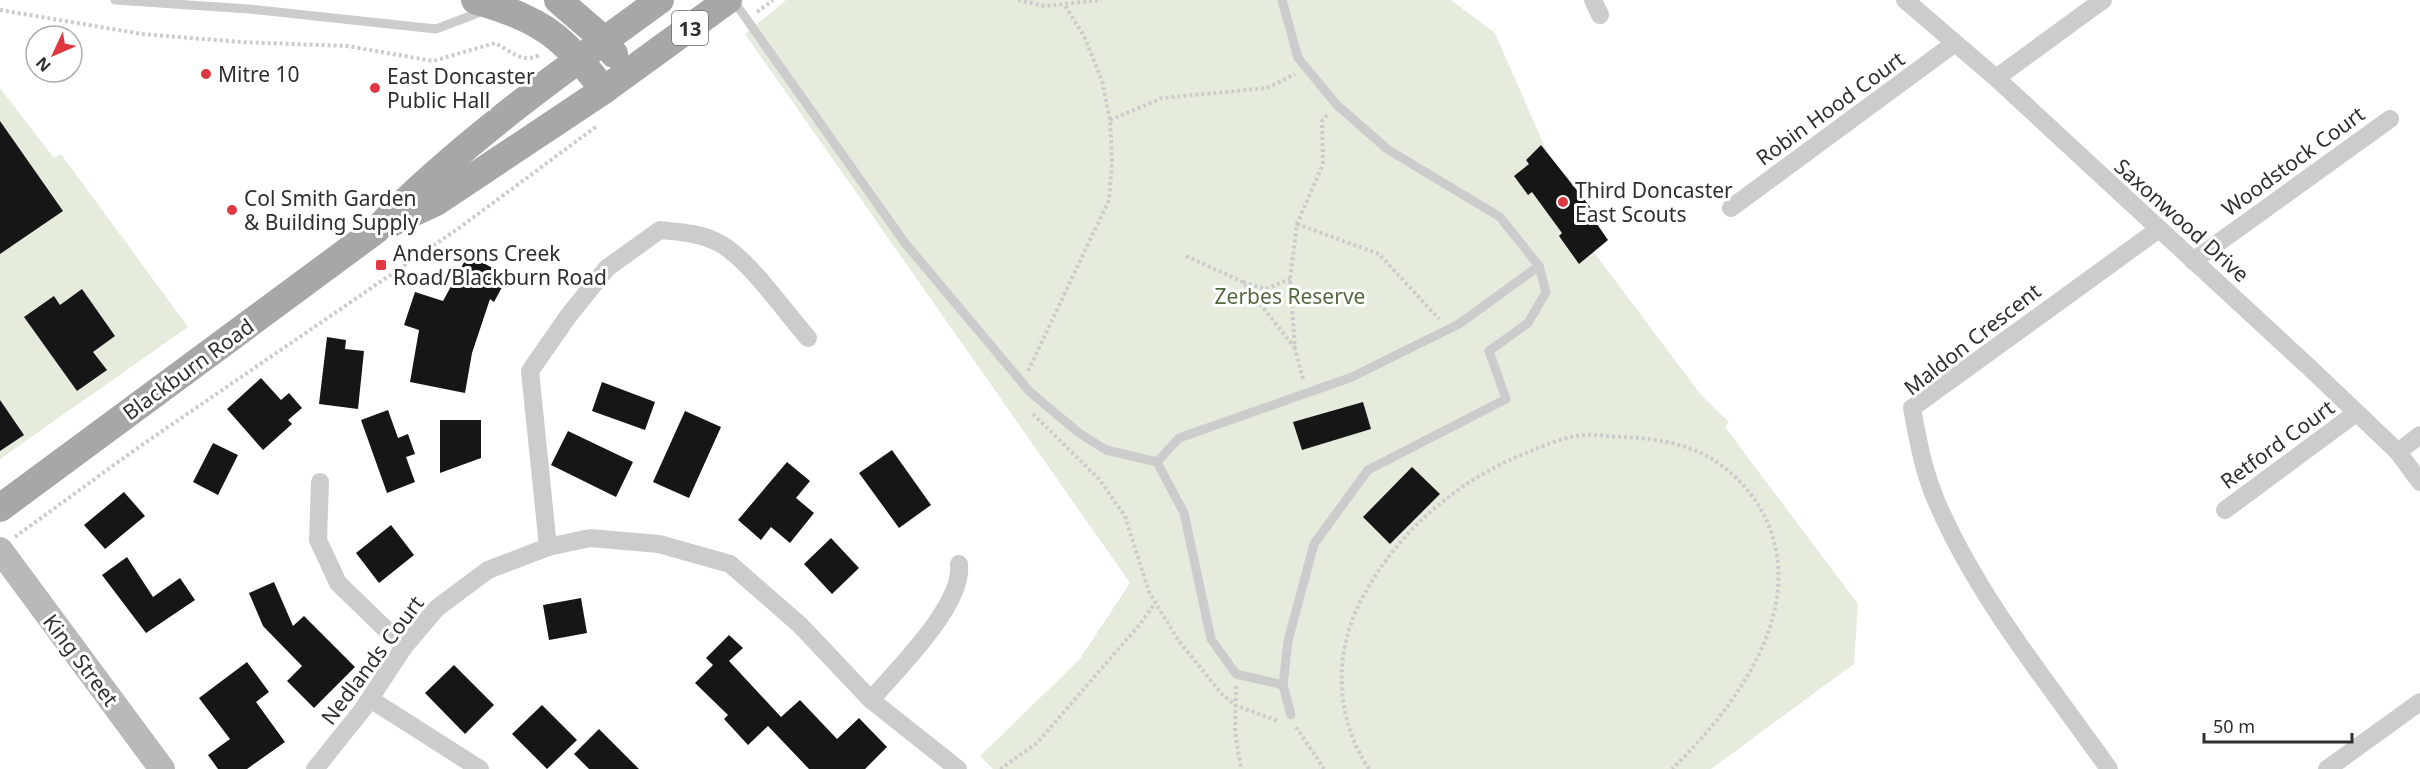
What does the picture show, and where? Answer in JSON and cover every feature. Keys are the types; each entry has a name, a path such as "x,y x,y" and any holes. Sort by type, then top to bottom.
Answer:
{"main road":[{"path":"558,0 603,40 627,73"},
{"name":"Blackburn Road","path":"0,508 375,230 421,184 570,49 603,40 660,0"},
{"path":"486,3 542,25 570,49 604,90"},
{"name":"Blackburn Road","path":"375,230 436,202 651,57 736,7"},
{"name":"King Street","path":"4,546 162,769"}],"street":[{"name":"Saxonwood Drive","path":"1905,0 1996,78 2398,452 2420,483"},
{"path":"1996,78 2103,0"},
{"name":"Robin Hood Court","path":"1731,208 1955,44"},
{"name":"Woodstock Court","path":"2193,261 2390,119"},
{"path":"548,547 530,371 569,315 607,268 660,230 696,234 720,243 745,265 808,338"},
{"name":"Maldon Crescent","path":"2109,769 1976,579 1937,504 1920,455 1912,408 2159,230"},
{"name":"Retford Court","path":"2225,510 2356,413"},
{"path":"2398,452 2420,435"},
{"path":"320,482 318,540 338,582 404,647"},
{"name":"Nedlands Court","path":"315,769 370,699 404,647 437,608 488,570 548,547 590,538 659,544 730,564 800,625 871,700 958,769"},
{"path":"871,700 943,615 960,572 959,564"},
{"path":"370,699 480,769"},
{"path":"2327,769 2420,702"}],"lane":[{"path":"115,0 249,9 436,30 486,3"},
{"path":"1282,0 1298,58 1337,105 1387,149 1500,217 1539,266 1546,292 1528,323 1489,351 1506,399 1368,470 1314,544 1288,641 1283,685 1291,715"},
{"path":"736,7 905,243 969,322 1040,402 1106,450 1157,462 1184,513 1211,639 1236,674 1283,685"},
{"path":"1157,462 1179,438 1352,377 1449,330 1539,266"}],"path":[{"path":"736,7 773,0"},
{"path":"1018,0 1046,6 1102,0"},
{"path":"1065,4 1084,36 1102,81 1110,120 1112,164 1108,200 1028,370 1048,390 1033,415 1099,479 1125,516 1149,592 1178,640 1222,694 1236,705 1260,716 1295,725"},
{"path":"0,10 142,34 240,42 346,46 433,61 495,43 522,59 570,49"},
{"path":"1110,120 1162,98 1267,88 1297,73 1305,66"},
{"path":"1307,393 1295,348 1290,279 1297,224 1323,164 1323,121 1337,105"},
{"path":"4,546 136,449 459,228 601,123"},
{"path":"1297,224 1379,254 1449,330"},
{"path":"1186,256 1243,282 1266,289 1290,279"},
{"path":"1243,282 1295,348"},
{"path":"1369,769 1353,742 1342,699 1341,679 1343,651 1351,626 1375,575 1392,550 1450,494 1509,460 1584,435 1648,438 1694,450 1729,471 1754,498 1773,533 1777,555 1775,597 1767,638 1758,659 1727,709 1672,769"},
{"path":"1000,769 1037,743 1141,623 1155,603"},
{"path":"1236,674 1235,732 1240,769"},
{"path":"1291,715 1295,725 1324,769"}],"green space":[{"name":"Zerbes Reserve","path":"786,0 1451,0 1495,33 1587,243 1701,395 1729,422 1725,427 1858,604 1854,664 1711,769 993,769 980,756 1079,660 1130,583 745,34"},
{"path":"0,88 54,158 61,154 188,327 0,459"}],"building":[{"path":"0,121 63,211 0,254"},
{"name":"Third Doncaster East Scouts","path":"1541,145 1591,208 1588,211 1608,240 1579,264 1559,236 1562,233 1532,192 1528,195 1514,176 1529,164 1526,160"},
{"path":"468,255 508,276 494,302 490,299 472,353 465,393 410,382 419,330 404,325 415,292 443,301"},
{"path":"82,289 115,336 93,352 107,370 77,391 24,317 54,296 60,305"},
{"path":"327,337 346,340 345,349 364,351 358,409 319,404"},
{"path":"261,378 281,400 289,393 302,408 288,420 292,424 263,450 227,409"},
{"path":"602,382 655,402 645,430 592,411"},
{"path":"0,400 24,435 0,451"},
{"path":"1363,402 1371,429 1302,450 1293,422"},
{"path":"388,410 398,438 408,434 415,454 406,457 415,482 387,493 361,420"},
{"path":"685,411 721,427 689,498 653,482"},
{"path":"440,420 481,420 481,458 440,473"},
{"path":"568,431 633,462 616,497 551,465"},
{"path":"213,443 238,455 218,495 193,482"},
{"path":"892,450 931,505 899,528 859,473"},
{"path":"787,462 810,481 796,498 814,513 790,543 771,527 761,540 738,520"},
{"path":"1412,467 1440,494 1390,544 1363,517"},
{"path":"124,492 145,516 105,549 84,525"},
{"path":"391,525 414,555 379,583 356,553"},
{"path":"831,538 859,568 832,594 804,564"},
{"path":"127,557 153,597 180,578 195,600 146,633 102,575"},
{"path":"274,582 293,626 304,616 355,667 314,708 287,681 302,666 263,626 249,593"},
{"path":"581,598 587,633 549,640 543,605"},
{"path":"729,635 743,648 729,661 781,717 800,700 837,739 859,718 887,747 865,769 809,769 768,726 748,745 724,719 728,715 695,683 713,665 706,658"},
{"path":"247,662 269,692 256,702 285,742 247,769 218,769 208,755 230,739 199,698"},
{"path":"454,665 494,705 465,734 425,693"},
{"path":"542,705 577,740 547,769 512,734"},
{"path":"599,729 639,769 589,769 574,754"}],"place":[{"name":"Mitre 10","path":"206,74"},
{"name":"East Doncaster Public Hall","path":"375,88"},
{"name":"Third Doncaster East Scouts","path":"1563,202"},
{"name":"Col Smith Garden & Building Supply","path":"232,210"},
{"name":"Andersons Creek Road/Blackburn Road","path":"381,265"}]}
